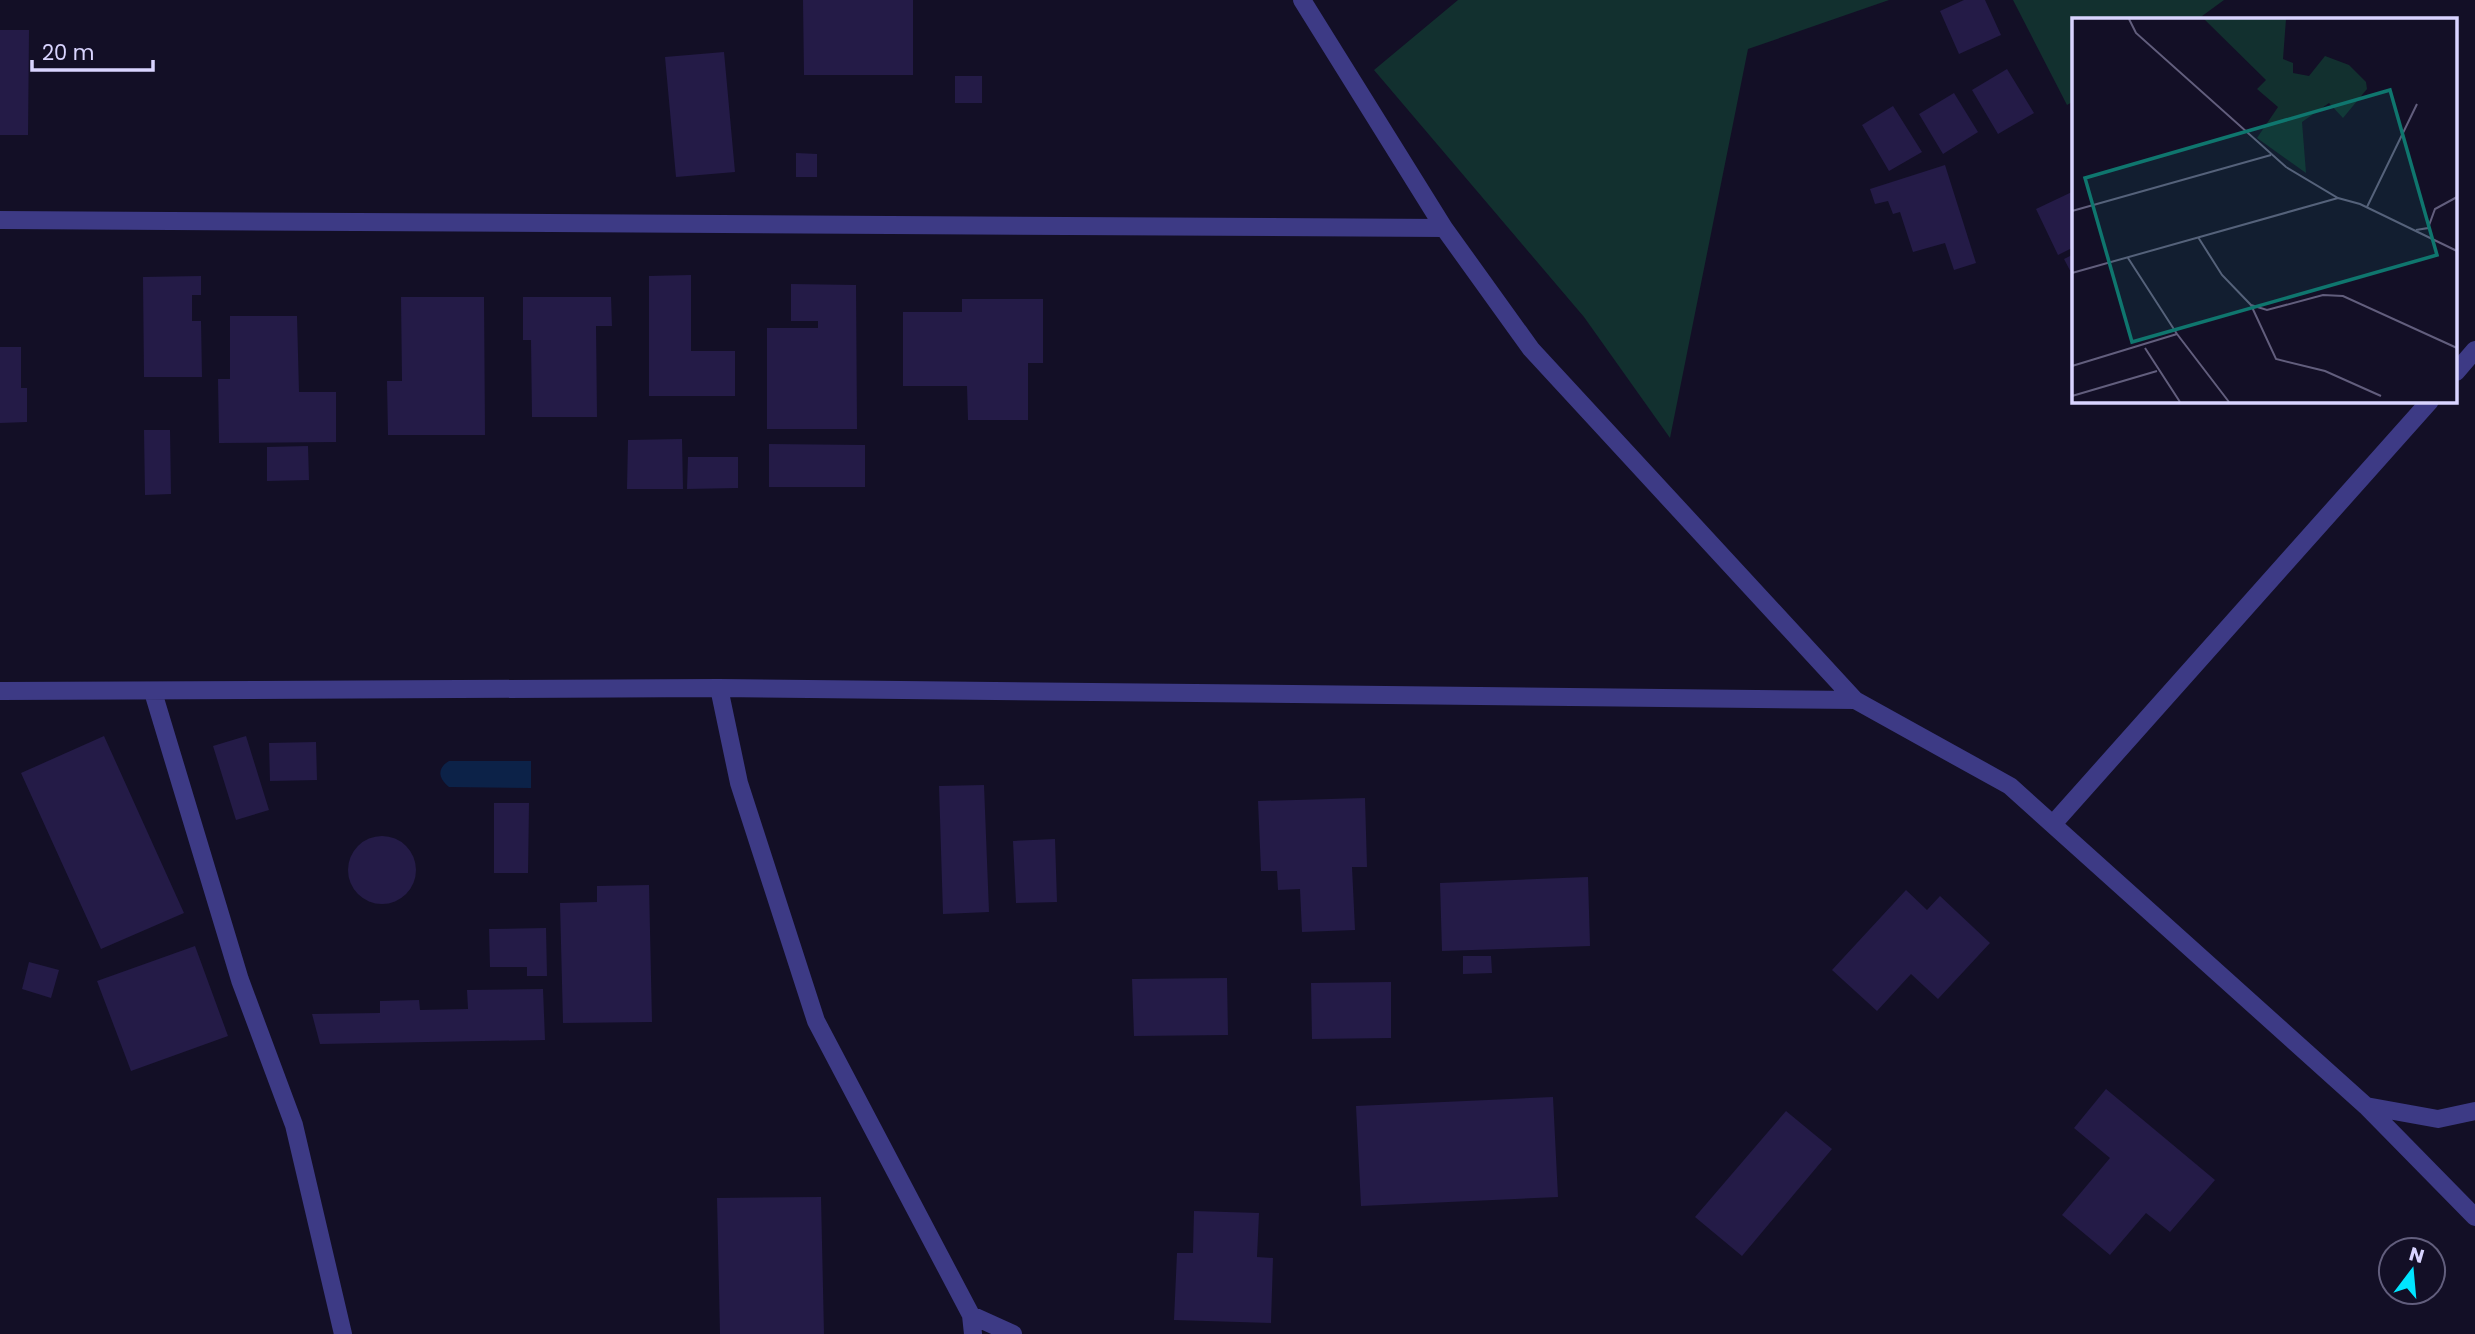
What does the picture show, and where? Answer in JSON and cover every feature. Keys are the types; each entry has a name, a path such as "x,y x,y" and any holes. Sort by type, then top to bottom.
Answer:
{"street":[{"path":"1302,0 1444,228 1531,349 1855,699 2010,786 2366,1106 2475,1217"},
{"path":"0,220 1444,228"},
{"path":"2458,370 2475,350"},
{"path":"2053,824 2429,402"},
{"path":"0,691 719,688 1855,699"},
{"path":"719,688 739,783 816,1021 971,1315 973,1334"},
{"path":"153,692 240,980 295,1125 343,1334"},
{"path":"2366,1106 2438,1119 2475,1111"},
{"path":"971,1315 1013,1334"}],"green space":[{"path":"1458,0 1889,0 1748,49 1670,438 1584,317 1374,70"},
{"path":"2013,0 2224,0 2199,18 2072,18 2072,102 2067,105"}],"water":[{"path":"449,761 531,761 531,788 449,787 440,773"}],"building":[{"path":"803,0 913,0 913,75 804,75"},
{"path":"1964,0 1985,0 2001,35 1959,54 1940,11"},
{"path":"0,30 29,30 28,135 0,135"},
{"path":"724,52 735,172 676,177 665,57"},
{"path":"2007,69 2034,113 1998,134 1972,90"},
{"path":"955,76 982,76 982,103 955,103"},
{"path":"1954,93 1978,132 1943,154 1919,114"},
{"path":"1893,106 1922,152 1889,171 1862,125"},
{"path":"796,153 817,154 817,177 796,177"},
{"path":"1945,165 1976,263 1954,270 1945,243 1913,252 1900,212 1893,214 1888,201 1875,204 1870,189"},
{"path":"2072,192 2072,248 2058,255 2036,209"},
{"path":"2072,255 2072,274 2064,259"},
{"path":"691,275 691,351 735,351 735,396 649,396 649,276"},
{"path":"201,276 201,295 192,295 192,321 201,321 202,377 144,377 143,277"},
{"path":"791,284 856,285 857,429 767,429 767,328 818,328 818,321 791,321"},
{"path":"401,297 484,297 485,435 388,435 387,381 402,381"},
{"path":"523,297 611,297 612,326 596,326 597,417 532,417 531,340 523,340"},
{"path":"962,299 1043,299 1043,363 1028,363 1028,420 968,420 967,386 903,386 903,312 962,312"},
{"path":"230,316 297,316 299,392 336,392 336,442 219,443 218,379 230,379"},
{"path":"0,347 21,347 21,388 27,388 27,422 0,423"},
{"path":"144,430 170,430 171,494 145,495"},
{"path":"682,439 683,489 627,489 628,440"},
{"path":"769,444 865,445 865,487 769,487"},
{"path":"308,446 309,480 267,481 267,447"},
{"path":"688,457 738,457 738,488 687,489"},
{"path":"104,736 184,913 101,949 21,773"},
{"path":"246,736 269,810 236,820 213,746"},
{"path":"316,742 317,780 270,781 269,743"},
{"path":"984,785 989,912 943,914 939,786"},
{"path":"1365,798 1367,867 1352,867 1355,930 1302,932 1300,889 1278,890 1277,871 1261,871 1258,801"},
{"path":"494,803 529,803 528,873 494,873"},
{"path":"382,836 395,839 406,846 413,857 416,870 413,883 406,894 395,901 382,904 369,901 358,894 351,883 348,870 351,857 358,846 369,839"},
{"path":"1055,839 1057,902 1016,903 1013,841"},
{"path":"1588,877 1590,946 1442,951 1440,883"},
{"path":"649,885 652,1022 563,1023 560,903 597,902 597,886"},
{"path":"1906,890 1927,910 1940,896 1990,943 1938,999 1911,974 1877,1011 1832,970"},
{"path":"546,928 547,976 527,976 527,967 490,967 489,929"},
{"path":"195,946 228,1036 131,1071 97,981"},
{"path":"1463,956 1491,956 1492,973 1463,974"},
{"path":"29,962 59,970 51,998 22,989"},
{"path":"1227,978 1228,1035 1134,1036 1132,979"},
{"path":"1391,982 1391,1038 1312,1039 1311,983"},
{"path":"543,989 545,1040 320,1044 312,1014 380,1013 380,1001 419,1000 420,1010 468,1009 467,990"},
{"path":"2106,1089 2215,1180 2170,1232 2146,1213 2110,1255 2062,1215 2110,1158 2074,1128"},
{"path":"1553,1097 1558,1197 1361,1206 1356,1106"},
{"path":"1786,1111 1832,1149 1742,1256 1695,1217"},
{"path":"821,1197 824,1334 720,1334 717,1198"},
{"path":"1194,1211 1259,1213 1257,1257 1273,1258 1271,1323 1174,1320 1177,1253 1193,1253"}]}
